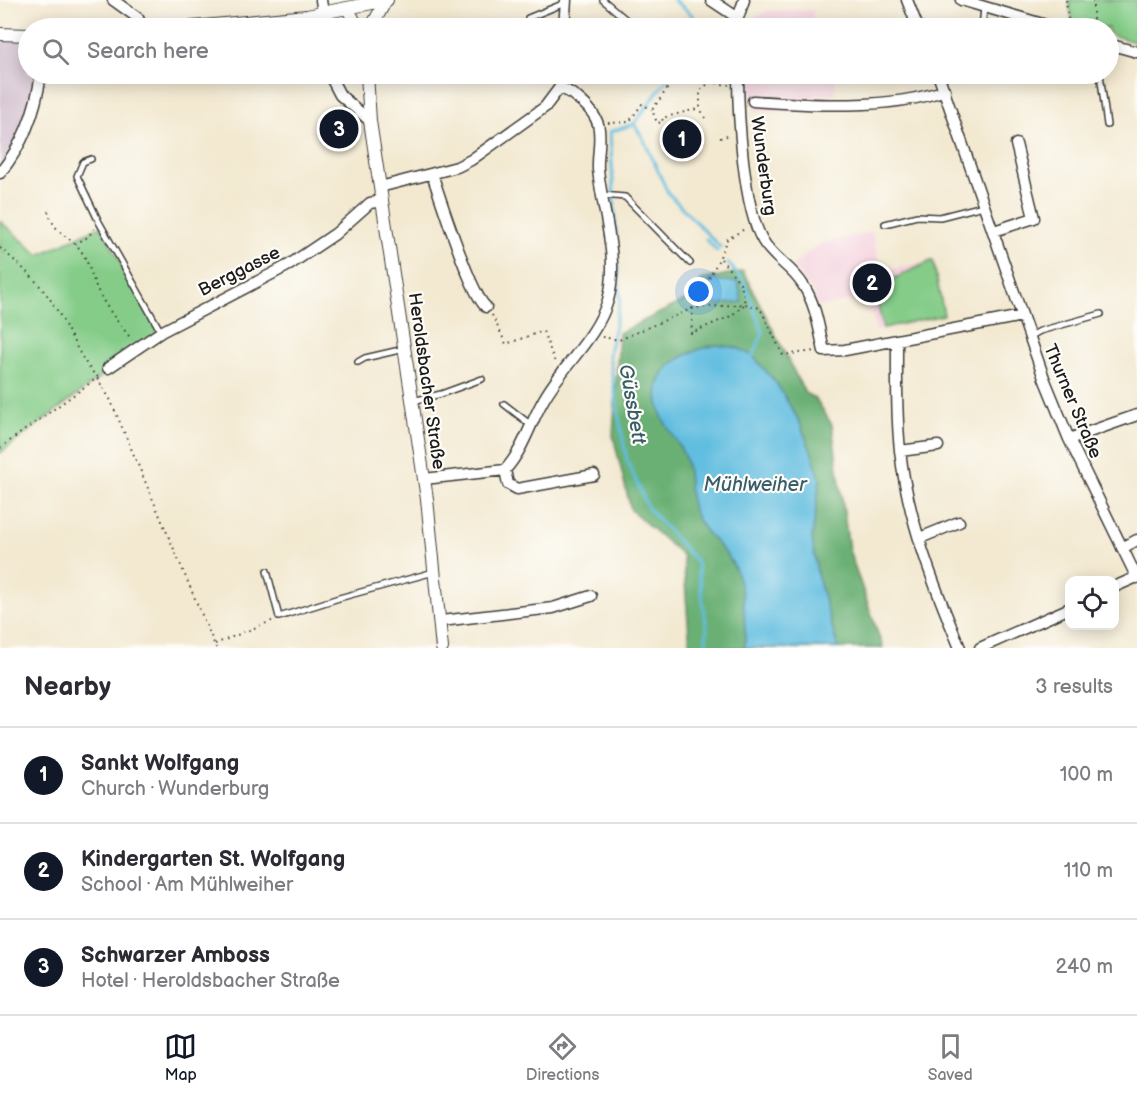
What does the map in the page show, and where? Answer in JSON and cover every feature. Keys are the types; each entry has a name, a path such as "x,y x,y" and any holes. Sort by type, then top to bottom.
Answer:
{"street":[{"path":"113,0 138,18"},
{"path":"321,0 323,13"},
{"path":"315,18 323,13 386,0"},
{"path":"376,18 386,0"},
{"path":"711,0 732,18"},
{"path":"739,18 744,0"},
{"path":"907,0 914,18"},
{"path":"961,0 1022,18"},
{"path":"564,18 565,2"},
{"path":"348,9 353,18"},
{"path":"0,34 18,35"},
{"path":"1119,47 1137,52"},
{"path":"0,174 22,141 39,84"},
{"path":"334,84 340,95 370,121"},
{"name":"Heroldsbacher Straße","path":"367,84 370,121 424,479 436,572 442,648"},
{"path":"380,187 432,174 471,160 545,106 560,84"},
{"name":"Thurner Straße","path":"942,84 1029,337 1069,439 1137,578"},
{"name":"Wunderburg","path":"738,86 754,223 764,243 804,285 816,314 824,351"},
{"path":"424,479 505,470 517,457 543,400 559,374 592,333 609,298 612,272 598,167 600,134 594,115 571,93 560,87"},
{"path":"753,101 818,105 849,104 905,99 945,90"},
{"path":"994,231 1034,218 1016,144"},
{"path":"432,174 465,264 481,302 486,308"},
{"name":"Berggasse","path":"108,368 137,346 161,332 289,265 335,234 370,203 382,201"},
{"path":"824,351 845,350 1022,316"},
{"path":"897,340 900,451 920,538 960,648"},
{"path":"1069,439 1137,415"},
{"path":"900,451 938,446"},
{"path":"505,470 508,484 517,489 594,475"},
{"path":"920,538 959,522"},
{"path":"1122,548 1137,540"},
{"path":"1119,585 1137,578"},
{"path":"441,621 552,608 591,596"},
{"path":"980,648 1005,643 1065,611"}],"lane":[{"path":"603,0 624,18"},
{"path":"528,18 565,2"},
{"path":"983,18 984,7"},
{"path":"1101,84 1107,124"},
{"path":"91,159 83,162 77,176 99,222 161,332"},
{"path":"602,195 625,197 690,263"},
{"path":"885,224 917,216 940,217 985,206"},
{"path":"1029,337 1040,331 1101,314"},
{"path":"358,362 364,358 404,349"},
{"path":"412,401 441,394 482,379"},
{"path":"504,404 531,425"},
{"path":"267,571 279,617 436,572"}],"path":[{"path":"1066,0 1069,18"},
{"path":"1093,0 1093,18"},
{"path":"671,84 652,110 657,123 663,122 662,118 700,108"},
{"path":"705,118 700,108 700,91 708,84"},
{"path":"724,84 738,86"},
{"path":"594,115 607,123 629,122 642,105 652,110"},
{"path":"720,138 727,136"},
{"path":"48,211 51,222 62,236 75,244 83,254 110,312 137,346"},
{"path":"75,244 88,237 99,222"},
{"path":"747,305 731,316 691,333 693,308 710,273 721,259 726,240 754,223"},
{"path":"0,248 29,274 51,300 73,336 86,367 97,378 110,399 215,646 279,617"},
{"path":"721,259 741,284 747,305"},
{"path":"603,338 620,340 693,308 747,305 760,308 783,355 824,351"},
{"path":"486,308 499,325 506,344 543,331 559,374"},
{"path":"0,448 108,368"}],"shaded area":[{"path":"813,10 813,18 754,18 768,11"},
{"path":"0,34 18,35 18,84 42,84 34,110 0,173"},
{"path":"750,84 835,84 835,94 815,95 816,112 755,112"},
{"path":"872,232 881,272 933,260 944,315 876,330 868,297 818,307 814,293 792,266 819,244"}],"green space":[{"path":"1069,0 1137,0 1137,43 1119,37 1119,18 1071,18"},
{"path":"0,221 39,255 101,226 159,333 0,453"},
{"path":"933,260 944,315 883,328 874,288"},
{"path":"743,271 805,393 816,399 832,425 849,550 883,648 690,648 683,556 631,510 613,436 619,333 696,295 701,280"}],"water":[{"path":"711,280 738,282 742,302 699,306"},
{"name":"Mühlweiher","path":"716,345 738,348 753,356 777,384 798,419 812,453 820,479 812,538 817,573 838,648 745,648 743,600 736,571 727,555 703,528 694,512 690,499 685,458 661,414 658,399 658,386 669,366 690,353"}],"waterway":[{"path":"674,0 693,18"},
{"path":"634,124 664,84"},
{"name":"Güssbett","path":"634,124 610,132 620,301 609,354 627,460 648,508 697,562 707,630 705,648"},
{"path":"634,124 644,140 668,193 720,247"},
{"path":"706,239 717,251"},
{"path":"728,263 744,282 763,333 753,356"}],"place":[{"name":"Schwarzer Amboss","path":"339,129"},
{"name":"Sankt Wolfgang","path":"682,139"},
{"name":"Kindergarten St. Wolfgang","path":"872,283"}]}
